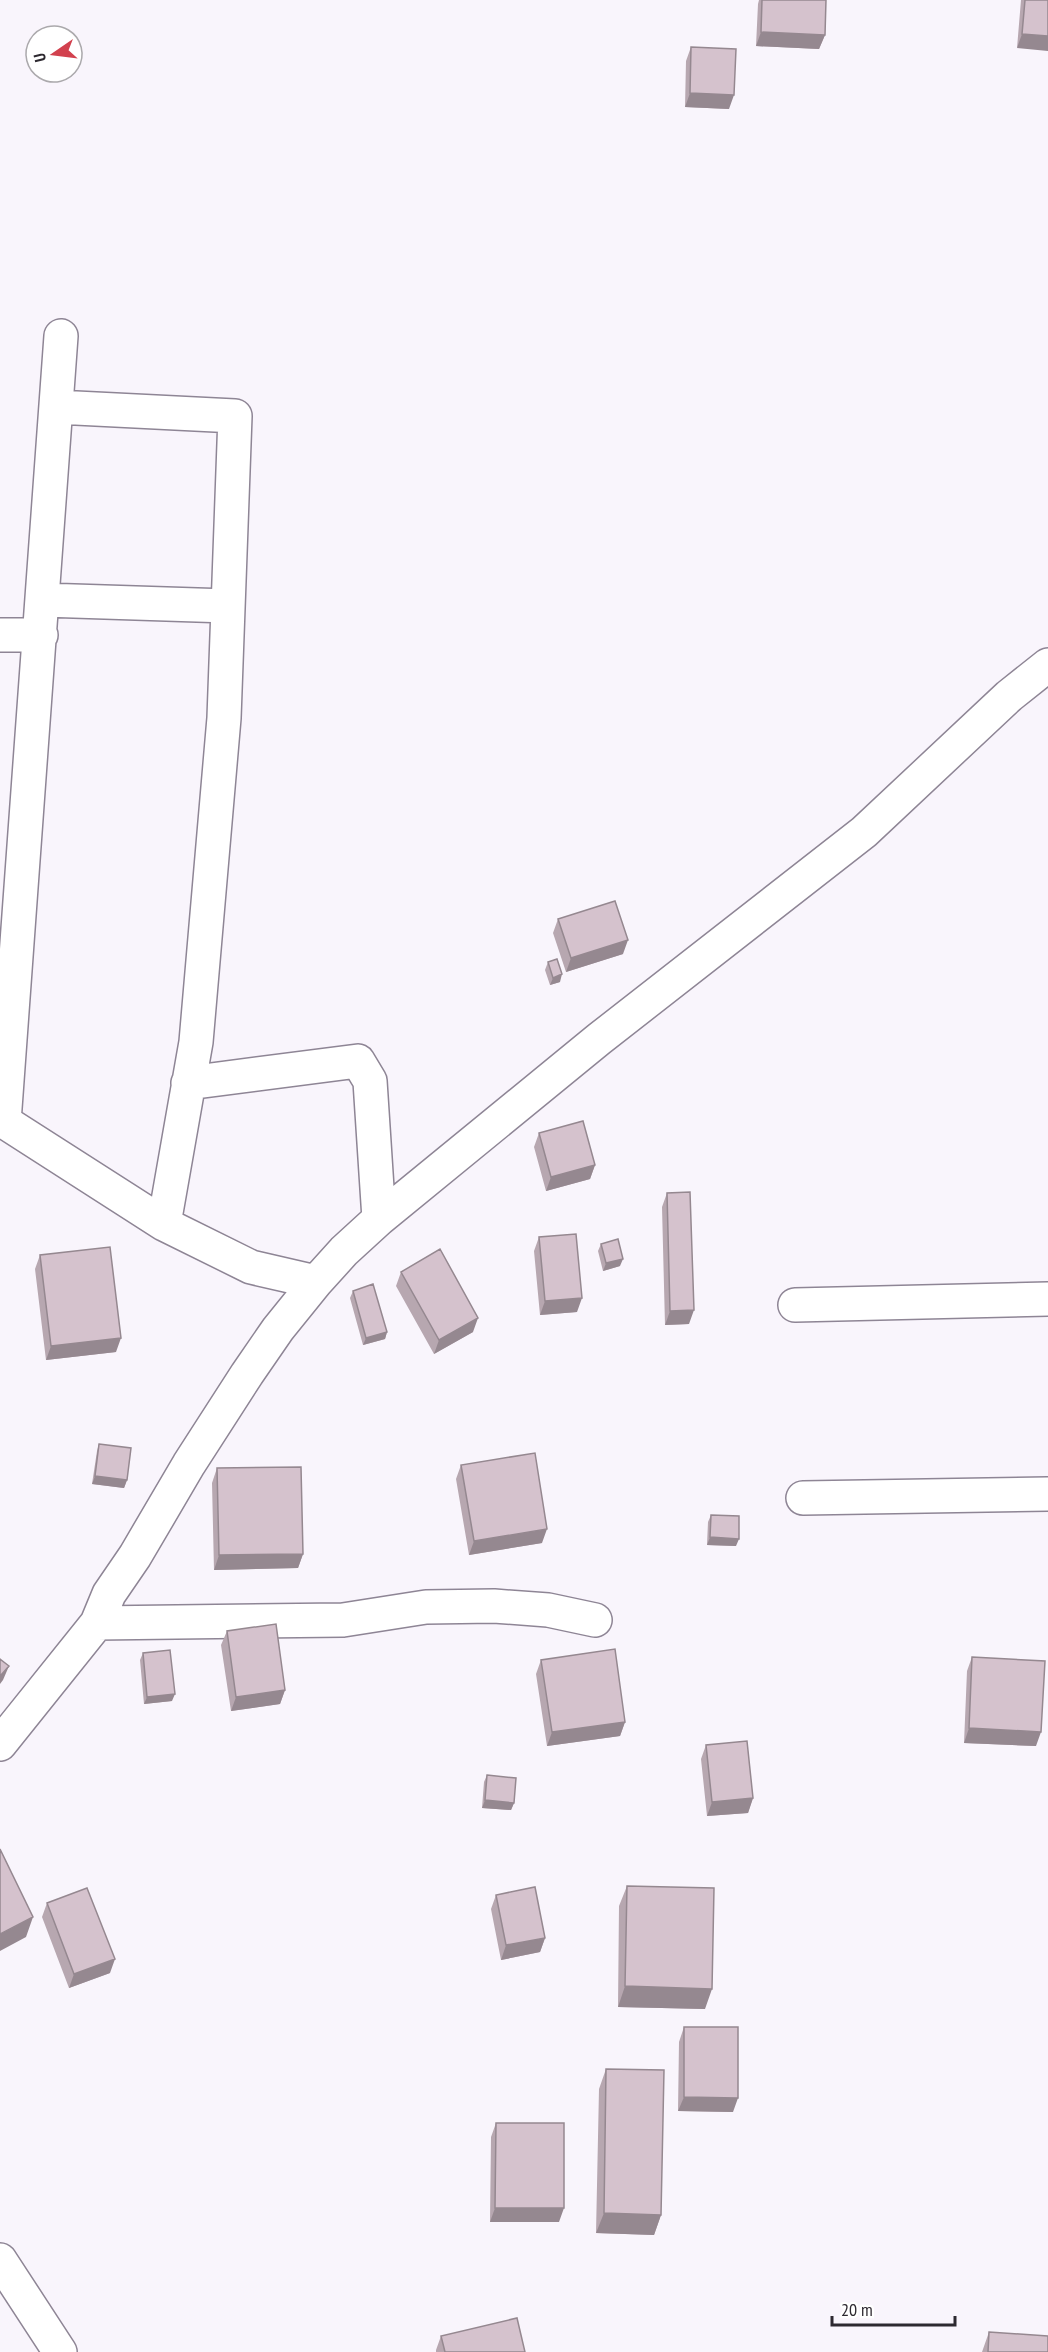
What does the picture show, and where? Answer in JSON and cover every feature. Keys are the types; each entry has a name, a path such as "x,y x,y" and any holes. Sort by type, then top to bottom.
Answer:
{"street":[{"path":"61,336 41,635 2,1121 164,1224 252,1267 316,1282"},
{"path":"56,406 235,416 224,718 195,1042 164,1224"},
{"path":"43,600 228,606"},
{"path":"0,634 41,635"},
{"path":"0,1744 97,1623 109,1594 135,1556 240,1384 278,1329 344,1251 379,1219 598,1039 864,832 1009,696 1048,665"},
{"path":"188,1083 358,1061 370,1081 379,1219"},
{"path":"795,1305 1048,1299"},
{"path":"803,1498 1048,1494"},
{"path":"97,1623 343,1620 426,1607 494,1606 548,1610 594,1620"},
{"path":"0,2260 60,2352"}],"building":[{"path":"762,0 826,0 825,35 761,32"},
{"path":"1025,0 1048,0 1048,36 1022,34"},
{"path":"691,47 736,49 734,95 690,93"},
{"path":"615,901 628,940 571,958 558,919"},
{"path":"557,959 562,974 553,978 548,962"},
{"path":"583,1121 595,1165 551,1177 539,1133"},
{"path":"690,1192 694,1310 670,1311 667,1193"},
{"path":"576,1234 582,1298 545,1301 539,1237"},
{"path":"618,1239 623,1259 606,1263 601,1244"},
{"path":"110,1247 121,1338 51,1346 40,1255"},
{"path":"440,1249 478,1318 439,1340 401,1272"},
{"path":"373,1284 387,1332 366,1338 353,1291"},
{"path":"99,1444 131,1448 127,1480 95,1476"},
{"path":"535,1453 547,1529 474,1541 461,1465"},
{"path":"301,1467 303,1554 219,1555 217,1468"},
{"path":"711,1515 739,1516 739,1539 710,1537"},
{"path":"276,1624 285,1690 236,1697 227,1631"},
{"path":"615,1649 625,1722 552,1732 541,1660"},
{"path":"170,1650 175,1694 147,1697 143,1653"},
{"path":"972,1657 1045,1661 1041,1732 969,1728"},
{"path":"0,1659 9,1666 0,1676"},
{"path":"747,1741 753,1798 712,1802 706,1745"},
{"path":"487,1775 516,1778 514,1803 485,1800"},
{"path":"0,1849 33,1917 0,1934"},
{"path":"627,1886 714,1888 712,1989 625,1986"},
{"path":"535,1887 545,1938 506,1945 496,1895"},
{"path":"87,1888 115,1959 74,1974 47,1903"},
{"path":"684,2027 738,2027 738,2098 684,2097"},
{"path":"606,2069 664,2070 661,2215 604,2213"},
{"path":"496,2123 564,2123 564,2208 495,2208"},
{"path":"517,2318 525,2352 445,2352 441,2336"},
{"path":"989,2332 1048,2336 1048,2352 988,2352"}]}
